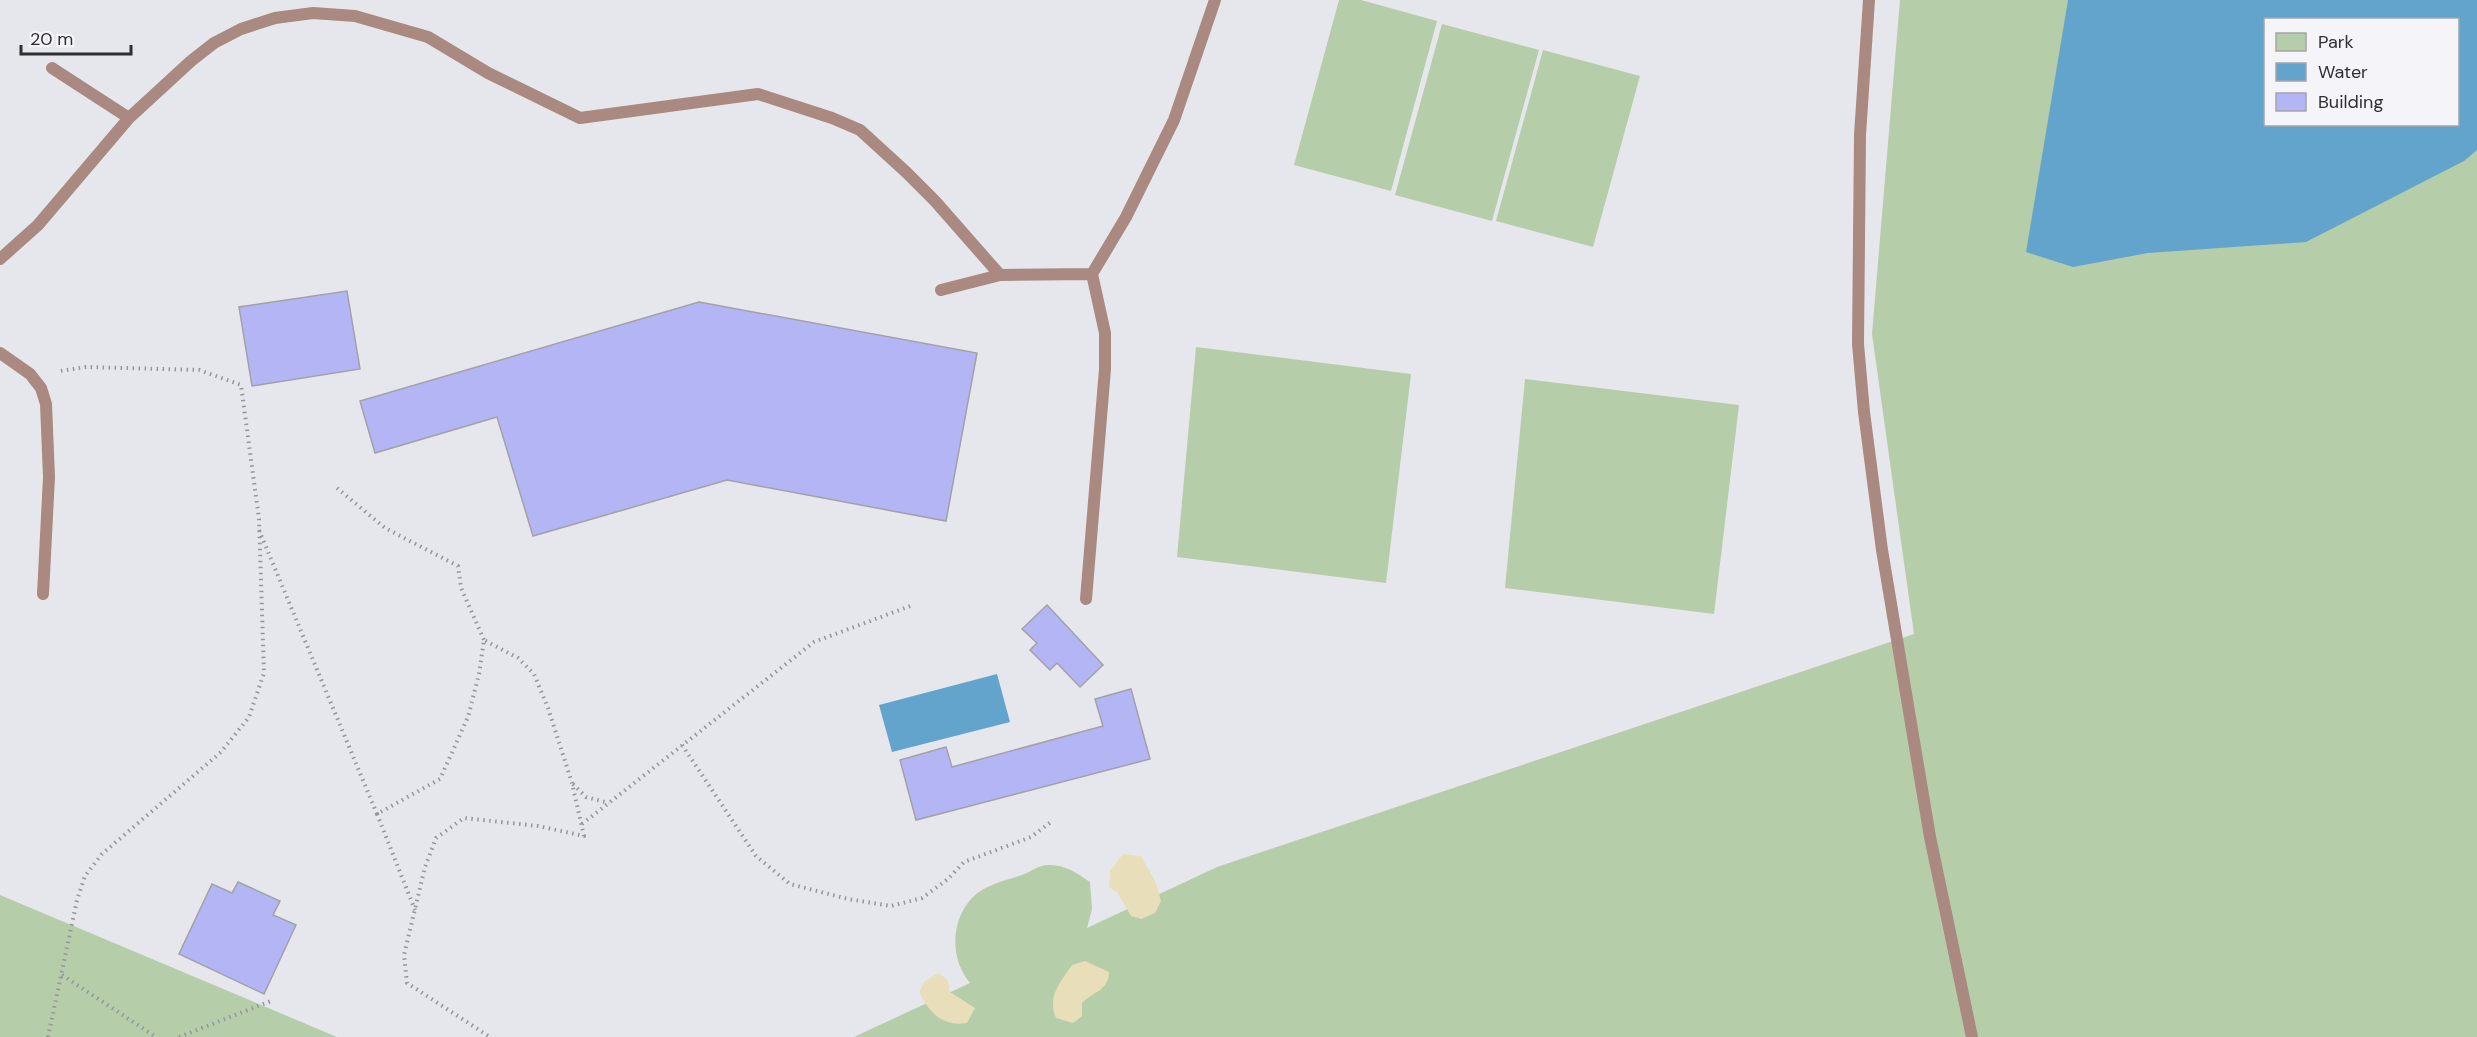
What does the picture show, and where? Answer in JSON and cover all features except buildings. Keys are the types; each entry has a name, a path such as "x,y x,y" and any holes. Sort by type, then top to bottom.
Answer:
{"lane":[{"path":"1086,599 1105,369 1105,333 1092,273 1131,208 1174,120 1215,0"},
{"path":"1869,0 1860,147 1858,344 1864,412 1882,550 1930,837 1972,1037"},
{"path":"0,260 38,225 129,118 191,61 214,43 241,29 275,18 313,13 355,16 428,38 488,73 580,118 758,94 832,118 860,130 906,172 935,201 1000,275"},
{"path":"52,68 129,118"},
{"path":"941,290 1000,275 1092,273"},
{"path":"0,353 30,374 41,388 48,420 50,477 43,594"}],"path":[{"path":"30,374 86,368 199,370 242,385 259,530 264,674 249,717 221,752 102,854 85,876 77,900 48,1037"},
{"path":"337,488 385,528 458,566 461,588 484,640 479,674 468,717 440,779 377,814"},
{"path":"259,530 415,910"},
{"path":"582,824 814,642 913,605"},
{"path":"484,640 518,658 534,674 548,708 572,783 584,836 538,826 464,818 436,838 425,867 404,955 407,983 490,1037"},
{"path":"682,745 756,856 790,884 848,898 891,906 922,898 948,879 964,862 1031,837 1051,822"},
{"path":"572,783 586,797 609,803"},
{"path":"61,975 156,1037"},
{"path":"179,1037 271,1001"}],"green space":[{"path":"1339,0 1361,0 1437,21 1391,191 1294,165"},
{"path":"1900,0 2477,0 2477,1037 854,1037 970,983 959,963 955,941 956,929 965,908 983,889 1038,867 1059,866 1075,872 1090,882 1092,909 1087,928 1217,867 1914,634 1872,334"},
{"path":"1442,24 1539,50 1492,221 1395,195"},
{"path":"1543,50 1640,76 1593,247 1496,221"},
{"path":"1196,347 1411,374 1386,583 1177,557"},
{"path":"1525,379 1739,405 1714,614 1505,588"},
{"path":"0,895 337,1037 0,1037"}],"sand":[{"path":"1123,854 1141,856 1156,883 1161,901 1155,913 1141,919 1131,916 1117,892 1109,887 1110,871"},
{"path":"1085,961 1109,972 1106,983 1082,1003 1082,1016 1073,1023 1056,1018 1053,1003 1059,984 1072,965"},
{"path":"938,973 948,980 950,992 975,1008 967,1023 950,1023 943,1020 932,1012 923,999 919,992 925,981"}],"water":[{"path":"2068,0 2477,0 2477,150 2464,161 2306,242 2148,253 2073,267 2026,252"},
{"path":"997,674 1010,722 892,752 879,705"}]}
